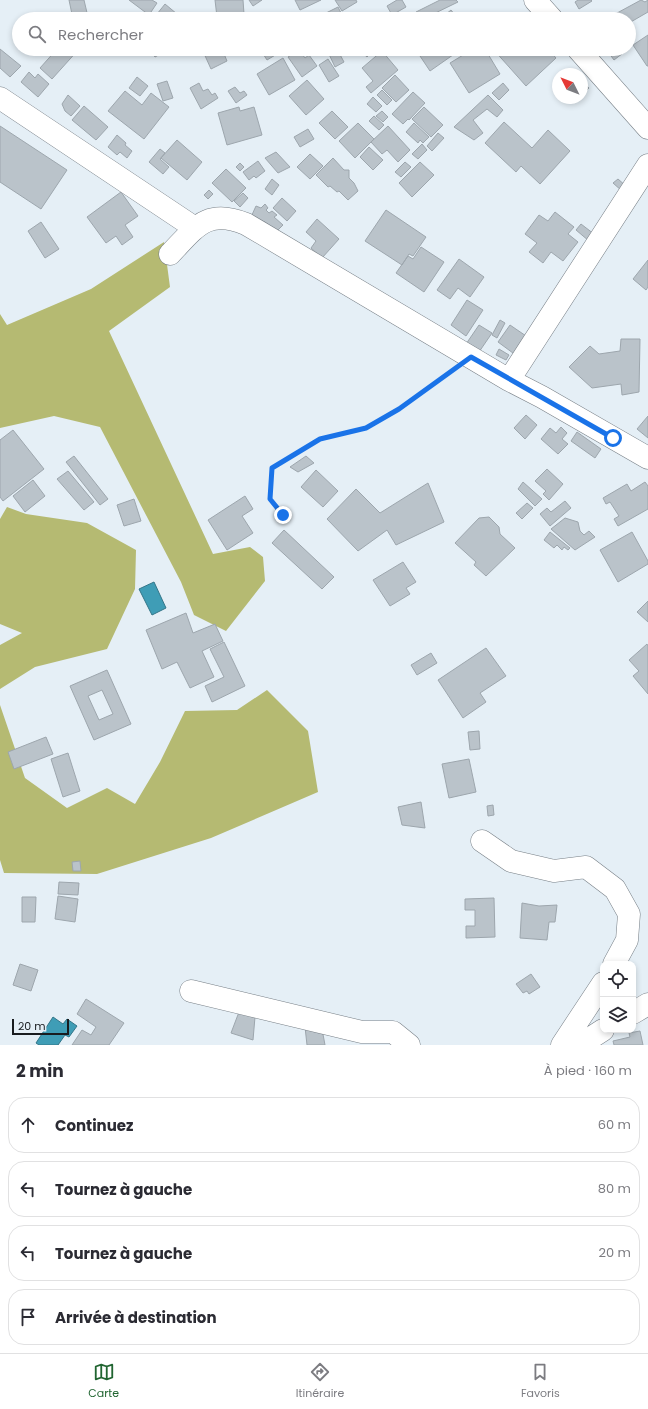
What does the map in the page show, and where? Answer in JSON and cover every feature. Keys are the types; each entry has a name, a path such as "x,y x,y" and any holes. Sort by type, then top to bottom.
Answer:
{"street":[{"path":"535,0 546,12"},
{"path":"584,56 648,128"},
{"path":"0,98 195,228"},
{"path":"509,380 648,165"},
{"path":"170,254 195,228 215,217 233,218 246,224 509,380 542,397 648,458"},
{"path":"482,841 511,861 554,870 586,867 615,889 628,914 627,940 616,961"},
{"path":"562,1045 600,988"},
{"path":"191,991 362,1032 393,1032 409,1045"},
{"path":"636,1011 648,1004"},
{"path":"580,1045 600,1032"}],"path":[{"path":"283,515 270,499 272,468 320,439 366,428 399,409 471,357"}],"green space":[{"path":"164,242 170,287 109,331 213,554 250,547 263,557 265,581 226,631 194,615 181,582 100,427 54,416 0,428 0,314 7,325 91,289"},
{"path":"7,507 26,514 87,523 136,550 135,589 107,649 35,667 0,689 0,645 22,633 0,624 0,519"},
{"path":"267,690 308,731 318,792 211,838 97,874 4,873 0,860 0,705 25,778 67,808 107,788 135,804 160,762 185,711 237,710"}],"water":[{"path":"154,582 166,608 152,615 139,589"},
{"path":"53,1017 63,1024 67,1019 77,1026 69,1037 65,1035 58,1045 39,1045 36,1043"}],"building":[{"path":"69,0 84,0 87,12 72,12"},
{"path":"129,0 152,0 157,3 151,12 145,12"},
{"path":"215,0 243,0 244,12 216,12"},
{"path":"249,0 262,0 253,6"},
{"path":"295,0 321,0 300,10"},
{"path":"335,0 356,0 357,2 342,11"},
{"path":"397,0 402,0 406,7 397,12 390,12 387,6"},
{"path":"440,0 456,0 458,2 437,12 416,12"},
{"path":"578,0 592,1 579,9 575,2"},
{"path":"641,0 645,2 648,0 648,12 636,19 636,12 619,12"},
{"path":"165,4 175,12 159,12"},
{"path":"338,7 340,12 328,12"},
{"path":"648,35 648,66 636,50 636,43"},
{"path":"0,49 21,66 10,77 0,68"},
{"path":"51,56 73,56 52,79 40,68"},
{"path":"205,56 225,56 227,61 211,69"},
{"path":"264,56 274,56 267,60"},
{"path":"304,56 305,58 310,56 317,66 302,77 288,57"},
{"path":"330,56 341,56 344,62 335,67"},
{"path":"376,56 386,56 398,70 371,93 366,87 373,81 362,68"},
{"path":"420,56 451,56 430,71"},
{"path":"462,56 489,56 500,74 469,93 450,63"},
{"path":"499,56 554,56 556,58 526,86"},
{"path":"611,56 619,56 614,60"},
{"path":"283,58 295,80 269,95 257,74"},
{"path":"328,59 339,76 329,82 319,65"},
{"path":"29,72 35,78 38,74 49,84 38,97 21,82"},
{"path":"395,75 409,90 396,102 382,88"},
{"path":"137,77 148,86 140,96 129,88"},
{"path":"307,80 324,99 306,115 289,96"},
{"path":"167,81 173,98 163,101 157,84"},
{"path":"199,83 203,91 208,89 212,95 215,93 218,98 201,109 190,88"},
{"path":"503,83 509,90 499,100 492,93"},
{"path":"235,87 240,93 244,91 247,95 236,103 228,91"},
{"path":"382,90 392,100 387,105 377,95"},
{"path":"125,91 142,105 151,93 169,107 144,139 108,111"},
{"path":"413,92 425,103 409,120 408,119 403,124 392,114"},
{"path":"68,95 80,106 71,116 65,111 62,104"},
{"path":"488,95 503,110 497,117 487,109 473,120 483,133 474,140 454,127"},
{"path":"373,97 382,106 376,112 367,104"},
{"path":"84,106 108,127 96,140 72,120"},
{"path":"239,107 240,111 254,107 262,135 227,145 218,113"},
{"path":"424,107 443,125 431,137 412,119"},
{"path":"332,111 348,127 335,139 319,123"},
{"path":"382,111 388,117 383,122 376,116"},
{"path":"374,116 384,125 379,130 369,121"},
{"path":"504,122 532,148 548,130 570,151 540,184 521,166 516,172 485,143"},
{"path":"358,123 374,139 355,158 339,141"},
{"path":"414,123 429,137 423,143 420,140 418,143 406,132"},
{"path":"0,126 67,170 41,209 0,182"},
{"path":"388,126 410,150 398,162 387,150 382,154 371,142"},
{"path":"308,129 314,139 300,147 294,137"},
{"path":"438,133 444,138 432,151 427,146"},
{"path":"117,135 132,151 127,158 120,152 117,155 108,147"},
{"path":"177,140 202,162 187,180 161,158"},
{"path":"422,144 427,150 418,159 412,154"},
{"path":"369,147 383,160 373,170 360,157"},
{"path":"160,149 165,153 160,159 169,167 163,174 149,162"},
{"path":"276,152 290,167 278,173 265,158"},
{"path":"310,154 323,166 310,179 297,167"},
{"path":"333,158 344,170 349,170 349,178 354,183 358,191 348,200 339,191 337,192 330,186 328,187 316,175"},
{"path":"258,161 265,171 256,178 254,176 249,180 243,172"},
{"path":"405,162 411,167 401,177 395,172"},
{"path":"420,162 434,175 412,197 399,183"},
{"path":"240,163 244,167 240,171 236,167"},
{"path":"226,169 246,188 232,202 212,183"},
{"path":"272,179 279,185 272,195 265,189"},
{"path":"618,179 626,186 622,191 613,183"},
{"path":"209,190 213,194 208,199 204,195"},
{"path":"121,192 138,216 125,225 133,237 122,245 116,236 106,243 87,217"},
{"path":"243,193 248,198 240,207 234,201"},
{"path":"282,198 296,211 287,221 273,208"},
{"path":"265,204 268,208 266,210 269,213 272,211 277,215 274,217 283,225 276,232 265,222 251,217 256,206 261,208"},
{"path":"386,210 426,237 413,256 409,254 402,265 365,241"},
{"path":"555,212 574,227 568,234 578,242 563,261 551,252 543,263 529,252 537,243 525,234 539,215 548,221"},
{"path":"317,219 339,239 322,258 311,248 316,241 306,232"},
{"path":"41,222 59,249 45,258 28,231"},
{"path":"581,224 594,234 589,241 576,230"},
{"path":"421,247 444,262 424,292 396,273 408,256 413,259"},
{"path":"459,259 484,277 470,297 458,288 450,299 437,290"},
{"path":"648,260 648,287 646,290 633,279"},
{"path":"467,300 483,310 466,336 451,325"},
{"path":"500,320 505,323 497,338 492,335"},
{"path":"479,325 492,333 479,352 466,344"},
{"path":"510,325 529,338 517,356 498,342"},
{"path":"621,339 640,339 639,392 622,395 621,384 592,388 569,367 590,346 599,354 620,351"},
{"path":"499,349 509,355 506,360 496,355"},
{"path":"526,415 537,425 525,439 514,428"},
{"path":"648,416 648,438 637,429"},
{"path":"561,427 567,433 562,439 568,444 558,454 541,439 550,428 556,433"},
{"path":"13,430 44,469 3,501 0,497 0,440"},
{"path":"577,432 601,449 595,458 571,441"},
{"path":"74,456 108,499 100,505 66,462"},
{"path":"306,456 314,463 298,472 290,467"},
{"path":"547,469 563,484 549,500 543,494 546,491 535,481"},
{"path":"316,470 338,491 323,507 301,487"},
{"path":"68,471 94,502 84,510 57,479"},
{"path":"33,480 45,496 25,512 13,496"},
{"path":"523,482 542,499 535,506 518,489"},
{"path":"645,482 648,486 648,509 618,526 614,519 619,516 610,502 606,504 603,498 627,484 631,491"},
{"path":"428,483 444,522 396,545 387,530 358,551 327,519 356,489 380,513"},
{"path":"245,496 253,509 242,516 253,533 227,550 208,520"},
{"path":"134,499 141,521 124,526 117,505"},
{"path":"565,501 571,508 550,526 540,514 547,508 551,512"},
{"path":"527,503 533,508 522,519 516,513"},
{"path":"489,517 499,527 500,534 515,548 486,576 474,565 476,562 455,543 479,518"},
{"path":"565,518 578,522 580,531 584,535 589,531 595,537 575,550 551,529"},
{"path":"284,530 334,577 322,589 272,543"},
{"path":"550,532 570,548 568,550 564,547 562,550 557,545 554,548 544,540"},
{"path":"632,532 648,561 648,564 618,582 600,550"},
{"path":"403,562 416,582 406,588 410,594 390,606 373,580"},
{"path":"648,601 648,622 637,612"},
{"path":"186,613 193,633 215,624 223,641 202,651 214,677 190,688 177,662 162,669 146,630"},
{"path":"224,642 245,686 212,702 205,686 224,677 210,649"},
{"path":"647,644 648,694 633,676 639,671 629,660"},
{"path":"486,648 506,676 480,693 486,702 463,718 438,680"},
{"path":"431,653 437,663 417,675 411,665"},
{"path":"107,670 131,724 94,740 70,686","holes":["102,690 113,714 99,720 88,696"]},
{"path":"479,731 480,749 470,750 468,732"},
{"path":"46,737 53,754 14,769 8,752"},
{"path":"68,753 80,791 63,797 51,759"},
{"path":"469,759 476,792 449,798 442,764"},
{"path":"421,802 425,828 402,825 398,807"},
{"path":"493,805 494,815 488,816 487,806"},
{"path":"80,861 81,871 73,871 72,862"},
{"path":"59,882 79,883 78,895 58,894"},
{"path":"58,896 78,899 75,922 55,919"},
{"path":"22,897 36,897 35,922 22,922"},
{"path":"494,898 495,937 466,938 466,926 475,926 475,910 465,910 465,899"},
{"path":"522,903 539,906 557,905 555,922 549,922 547,940 520,938"},
{"path":"20,964 38,970 31,991 13,985"},
{"path":"531,974 540,987 529,994 527,991 523,993 516,984"},
{"path":"86,999 124,1023 109,1045 72,1045 82,1030 91,1035 96,1027 77,1014"},
{"path":"239,1012 255,1017 253,1040 231,1033"},
{"path":"305,1027 322,1029 325,1045 307,1045"},
{"path":"640,1031 643,1045 614,1045 613,1041 630,1037 629,1033 636,1033"}],"route":[{"path":"283,515 270,499 272,468 320,439 366,428 399,409 471,357 613,438"}]}
